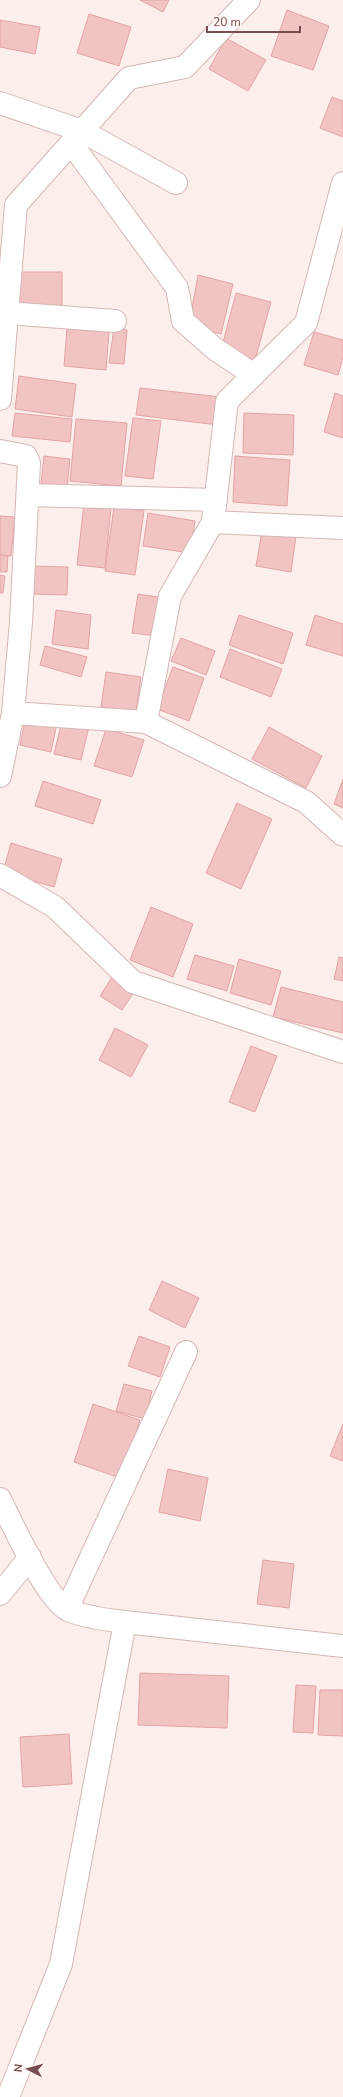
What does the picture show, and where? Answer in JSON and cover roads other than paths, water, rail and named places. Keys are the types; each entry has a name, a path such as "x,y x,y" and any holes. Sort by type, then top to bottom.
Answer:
{"street":[{"path":"0,399 5,309 16,206 129,78 185,67 249,0"},
{"path":"0,103 176,183"},
{"path":"76,137 177,288 183,321 214,349 254,375"},
{"path":"146,722 170,596 213,522 227,401 306,323 343,184"},
{"path":"5,309 116,320"},
{"path":"0,451 26,456 29,463 21,622 13,713 0,776"},
{"path":"28,495 216,500"},
{"path":"213,522 343,528"},
{"path":"13,713 146,722 306,802 343,835"},
{"path":"0,875 55,907 133,982 343,1052"},
{"path":"67,1609 186,1352"},
{"path":"0,1499 46,1587 67,1609 103,1619 125,1622 343,1646"},
{"path":"0,1594 30,1558"},
{"path":"8,2097 61,1964 125,1622"}]}
